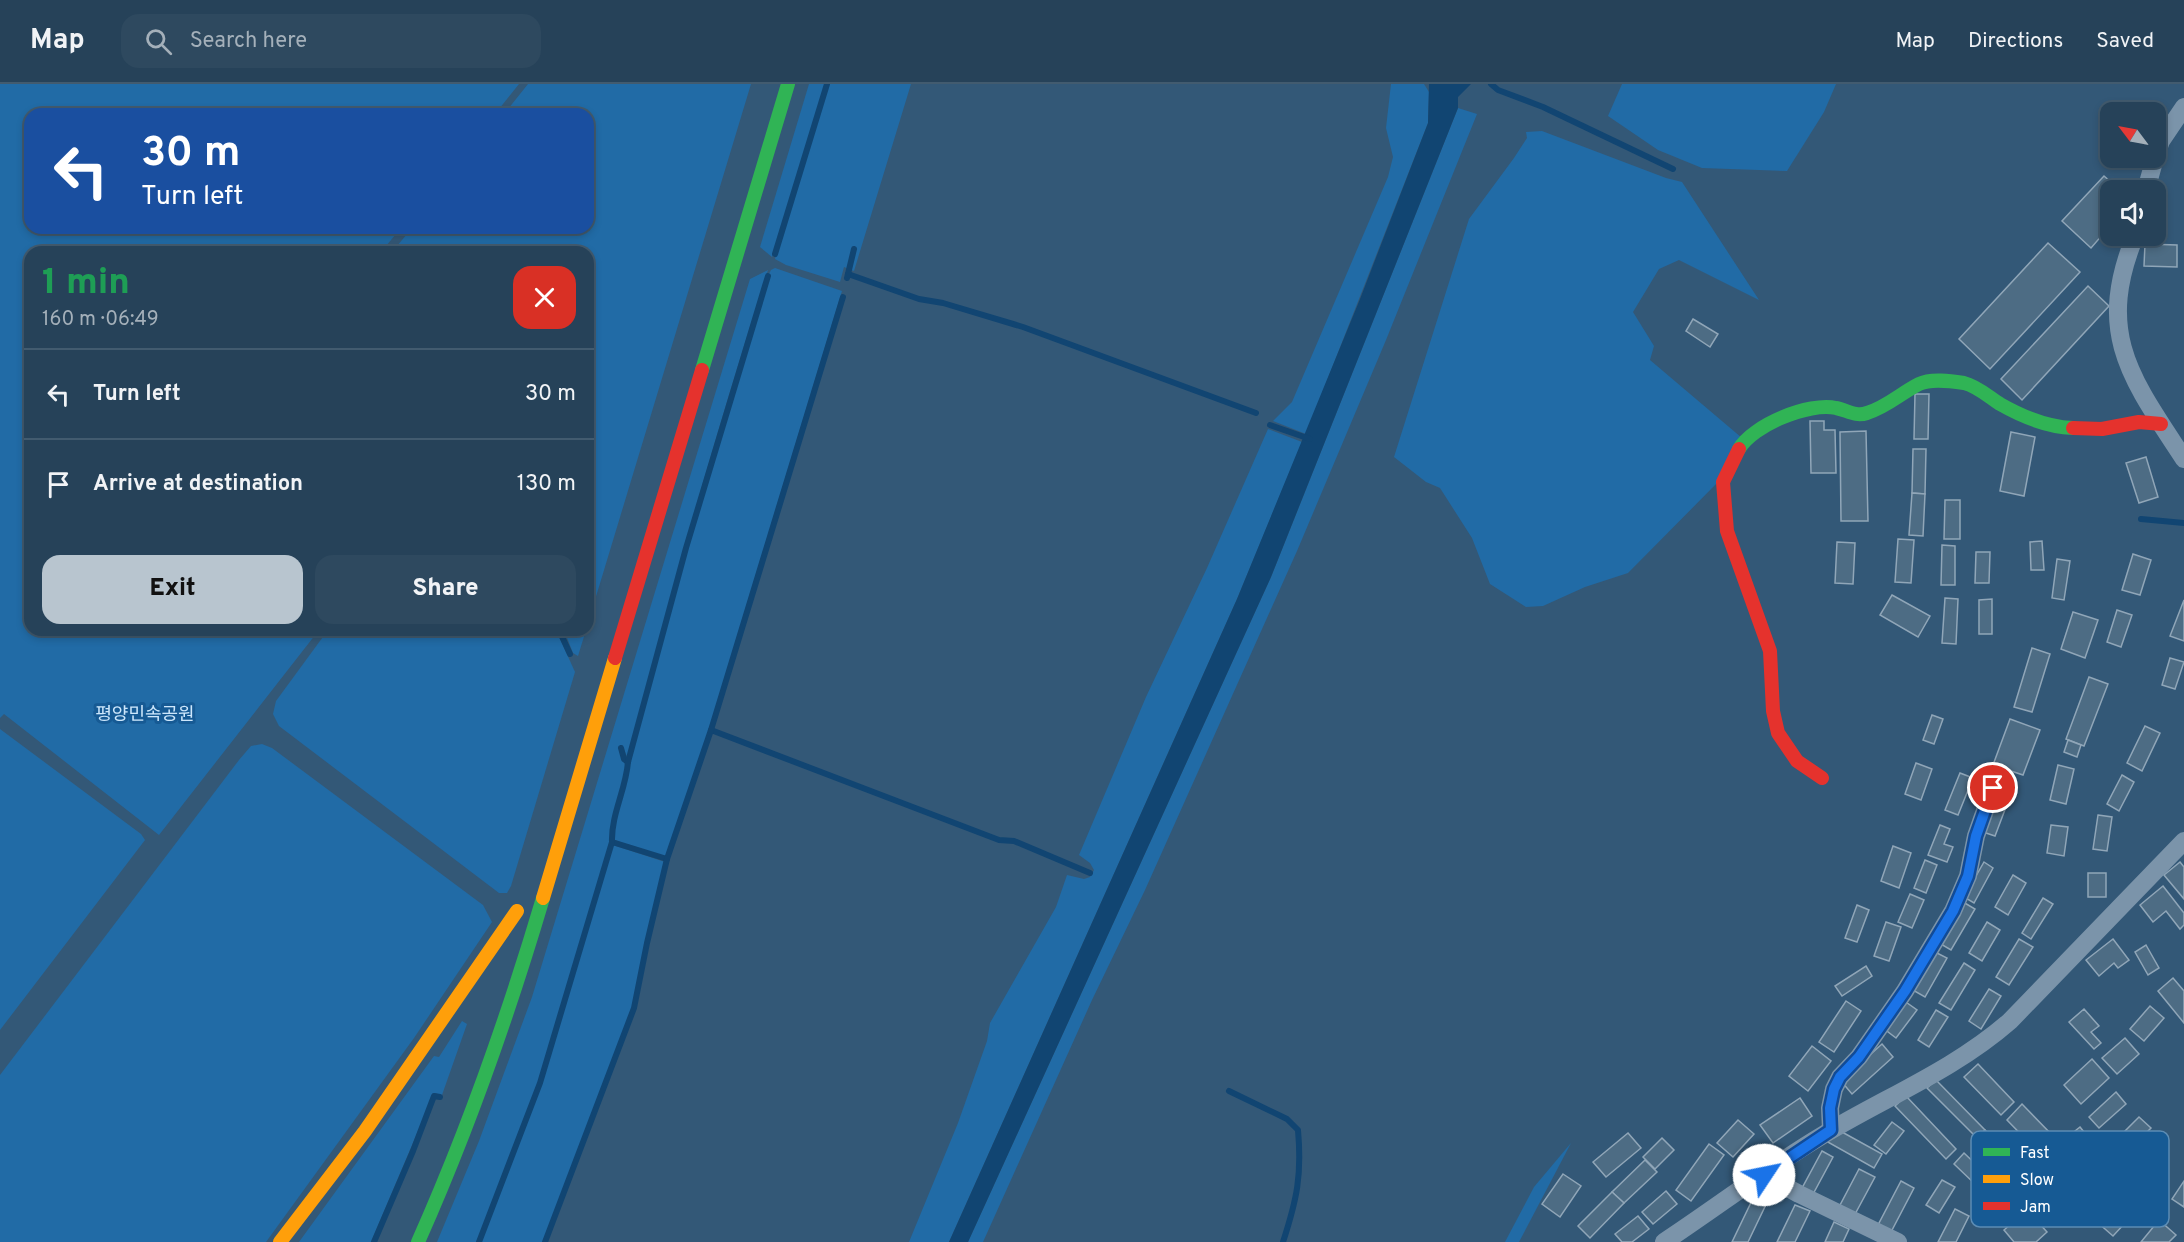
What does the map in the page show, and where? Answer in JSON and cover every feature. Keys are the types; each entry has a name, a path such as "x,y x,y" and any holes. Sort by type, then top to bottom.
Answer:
{"main road":[{"path":"418,1242 445,1183 488,1069 555,856 788,84"},
{"path":"1822,778 1797,761 1778,732 1773,711 1770,651 1727,531 1723,482 1732,460 1745,440 1781,418 1815,408 1836,408 1851,414 1865,414 1886,405 1921,382 1946,381 1968,384 2002,405 2055,427 2102,429 2139,422 2161,424"},
{"path":"280,1242 365,1131 519,907 503,954"}],"street":[{"path":"2166,134 2184,107"},
{"path":"2131,246 2119,289 2118,335 2129,371 2184,459"},
{"path":"1831,1130 1830,1108 1834,1089 1840,1077 1859,1057 1905,991 1953,911 1968,876 1976,836 1993,788"},
{"path":"1664,1242 1831,1130 1899,1095 1982,1045 2026,1005 2184,841"},
{"path":"1764,1175 1898,1242"}],"green space":[{"name":"평양민속공원","path":"0,84 519,84 500,108 24,108 24,234 396,234 386,246 24,246 24,636 314,636 159,835 4,714 0,718"},
{"path":"528,84 751,84 594,603 594,246 397,246 407,234 594,234 594,108 509,108"},
{"path":"809,84 826,84 772,257 760,247"},
{"path":"829,84 911,84 854,271 844,267 840,282 786,265 775,259"},
{"path":"1391,84 1424,84 1429,92 1428,123 1306,434 1273,421 1292,402 1388,177 1393,157 1386,128"},
{"path":"1622,84 1836,84 1824,112 1787,171 1702,168 1658,150 1608,116"},
{"path":"1458,108 1477,114 1386,340 1297,551 1145,890 1092,1000 983,1242 968,1242 1271,577"},
{"path":"1542,131 1682,182 1759,300 1679,260 1659,269 1633,312 1654,346 1650,360 1742,438 1719,481 1628,573 1585,587 1543,606 1526,607 1490,584 1472,538 1440,488 1426,482 1394,457 1469,219 1514,158 1527,138 1526,132"},
{"path":"775,268 842,291 709,729 666,857 639,850 613,839 613,832 664,628 768,276"},
{"path":"768,270 694,513 628,759 622,745 619,747 625,773 613,822 611,841 538,1082 477,1242 437,1242 479,1141 532,997 750,279"},
{"path":"1268,429 1302,442 1237,599 949,1242 909,1242 958,1123 987,1041 990,1023 1056,907 1067,875 1084,879 1090,877 1094,870 1090,863 1079,855 1146,697 1207,568"},
{"path":"324,636 559,636 575,672 507,893 499,893 279,726 273,714 276,701"},
{"path":"566,636 584,636 578,656 573,653"},
{"path":"0,729 141,834 145,840 0,1030"},
{"path":"262,744 272,748 483,905 492,922 414,1038 266,1242 0,1242 0,1075 239,760 251,746"},
{"path":"613,845 665,862 632,1008 543,1242 481,1242 542,1084"},
{"path":"462,1021 467,1024 442,1095 434,1093 371,1242 299,1242 434,1056 439,1057"},
{"path":"1571,1143 1519,1242 1505,1242 1534,1187"}],"shaded area":[{"path":"1429,84 1471,84 1458,97 1458,108 1271,577 968,1242 949,1242 1237,599 1360,299 1428,123"}],"building":[{"path":"2100,180 2100,238 2091,248 2062,221"},
{"path":"2048,243 2080,272 1990,369 1959,339"},
{"path":"2177,245 2177,267 2144,266 2145,246"},
{"path":"2088,286 2109,306 2022,400 2001,379"},
{"path":"1693,319 1718,334 1710,347 1686,331"},
{"path":"1915,394 1929,394 1928,439 1914,439"},
{"path":"1810,421 1824,421 1824,430 1835,430 1836,473 1811,473"},
{"path":"1866,431 1868,521 1841,521 1840,432"},
{"path":"2011,432 2035,437 2024,496 2000,491"},
{"path":"1913,449 1926,449 1925,494 1912,493"},
{"path":"2146,457 2158,497 2139,503 2126,463"},
{"path":"1912,493 1925,494 1923,536 1909,535"},
{"path":"1945,500 1960,500 1960,539 1944,539"},
{"path":"1898,539 1914,540 1911,583 1895,582"},
{"path":"2042,541 2044,570 2031,570 2030,542"},
{"path":"1837,542 1855,543 1853,584 1835,583"},
{"path":"1942,545 1955,546 1955,585 1941,585"},
{"path":"1976,552 1990,552 1989,583 1975,583"},
{"path":"2133,554 2151,560 2140,595 2122,590"},
{"path":"2057,559 2070,561 2064,600 2052,598"},
{"path":"1892,595 1930,616 1918,637 1880,615"},
{"path":"1945,598 1958,599 1956,644 1942,643"},
{"path":"1992,599 1992,634 1979,634 1979,600"},
{"path":"2184,600 2184,641 2170,636"},
{"path":"2117,610 2132,615 2121,647 2107,642"},
{"path":"2073,612 2098,620 2085,658 2061,649"},
{"path":"2032,648 2050,654 2032,712 2014,707"},
{"path":"2170,658 2184,662 2175,689 2162,685"},
{"path":"2089,677 2108,684 2084,746 2066,739"},
{"path":"1932,715 1943,719 1934,744 1923,740"},
{"path":"2010,719 2040,730 2023,775 1993,765"},
{"path":"2145,726 2160,733 2142,771 2127,763"},
{"path":"2068,740 2081,745 2077,757 2064,752"},
{"path":"1916,763 1932,769 1921,800 1905,794"},
{"path":"2058,765 2074,769 2066,804 2050,800"},
{"path":"1960,773 1973,778 1958,815 1945,810"},
{"path":"2122,775 2134,782 2119,811 2107,804"},
{"path":"1994,794 2009,799 1995,836 1980,831"},
{"path":"2098,815 2112,817 2107,851 2093,849"},
{"path":"1940,825 1950,829 1944,844 1953,847 1947,862 1928,855"},
{"path":"2051,825 2068,827 2064,856 2047,853"},
{"path":"1893,846 1911,853 1899,888 1881,881"},
{"path":"1925,860 1937,865 1926,893 1914,888"},
{"path":"1984,862 1993,868 1974,903 1964,897"},
{"path":"2180,862 2184,867 2184,899 2164,875"},
{"path":"2088,873 2106,873 2106,897 2088,897"},
{"path":"2013,875 2026,883 2008,915 1995,907"},
{"path":"2163,886 2184,913 2184,925 2180,929 2166,911 2153,922 2140,905"},
{"path":"1910,894 1924,900 1912,928 1898,922"},
{"path":"2043,898 2053,904 2031,939 2022,933"},
{"path":"1963,902 1975,909 1951,950 1939,943"},
{"path":"1857,905 1869,910 1857,942 1845,938"},
{"path":"1886,922 1901,927 1889,961 1874,956"},
{"path":"1987,922 2000,930 1982,961 1969,953"},
{"path":"2019,939 2033,947 2009,985 1996,977"},
{"path":"2113,939 2129,960 2118,968 2114,963 2099,976 2086,960"},
{"path":"2146,945 2159,968 2148,975 2135,952"},
{"path":"1933,951 1947,958 1925,997 1911,989"},
{"path":"1964,963 1975,970 1951,1010 1939,1003"},
{"path":"1866,966 1872,976 1842,996 1835,986"},
{"path":"2173,978 2184,991 2184,1023 2158,991"},
{"path":"1989,989 2001,996 1981,1029 1969,1021"},
{"path":"1903,1000 1917,1010 1896,1038 1883,1028"},
{"path":"1846,1001 1861,1011 1834,1052 1819,1042"},
{"path":"2150,1006 2164,1018 2144,1041 2130,1029"},
{"path":"2084,1009 2099,1026 2091,1032 2101,1043 2094,1049 2069,1022"},
{"path":"1936,1010 1948,1017 1929,1047 1918,1040"},
{"path":"2125,1038 2139,1054 2117,1074 2102,1058"},
{"path":"1882,1044 1893,1057 1852,1094 1841,1081"},
{"path":"1812,1046 1831,1061 1808,1091 1789,1076"},
{"path":"2092,1059 2109,1078 2081,1104 2064,1085"},
{"path":"1978,1064 2014,1102 2001,1115 1964,1077"},
{"path":"1936,1080 1985,1130 1971,1132 1927,1088"},
{"path":"2116,1092 2126,1104 2099,1128 2089,1117"},
{"path":"1906,1096 1956,1149 1946,1159 1895,1106"},
{"path":"1800,1098 1812,1116 1773,1143 1760,1125"},
{"path":"2022,1104 2048,1131 2018,1131 2007,1120"},
{"path":"2139,1117 2151,1128 2148,1131 2125,1131"},
{"path":"1738,1120 1754,1134 1733,1157 1717,1143"},
{"path":"1892,1122 1904,1131 1886,1154 1874,1145"},
{"path":"1842,1132 1882,1154 1874,1168 1826,1141"},
{"path":"1628,1133 1641,1148 1606,1177 1593,1162"},
{"path":"1662,1138 1674,1150 1655,1169 1643,1157"},
{"path":"1709,1144 1724,1155 1691,1201 1676,1190"},
{"path":"1822,1151 1833,1157 1812,1196 1801,1190"},
{"path":"1964,1153 1971,1160 1971,1180 1954,1164"},
{"path":"1645,1160 1657,1172 1624,1203 1612,1192"},
{"path":"1859,1169 1875,1177 1854,1216 1839,1207"},
{"path":"1563,1174 1581,1186 1560,1217 1542,1204"},
{"path":"1942,1180 1955,1187 1939,1213 1926,1205"},
{"path":"1901,1181 1914,1188 1891,1232 1878,1225"},
{"path":"2184,1181 2184,1207 2172,1199"},
{"path":"1758,1188 1771,1194 1748,1242 1732,1242"},
{"path":"1666,1191 1677,1204 1653,1224 1642,1212"},
{"path":"1612,1192 1624,1203 1590,1238 1578,1226"},
{"path":"1795,1205 1810,1211 1795,1242 1777,1242"},
{"path":"1955,1209 1969,1216 1956,1242 1938,1242"},
{"path":"1638,1216 1649,1229 1632,1242 1622,1242 1615,1234"},
{"path":"1834,1222 1849,1229 1843,1242 1825,1242"},
{"path":"2007,1227 2042,1227 2047,1232 2036,1242 2014,1242 2004,1230"},
{"path":"2103,1227 2121,1227 2113,1236"},
{"path":"2153,1227 2167,1227 2176,1235 2169,1242 2141,1242"}],"waterway":[{"path":"775,254 827,84"},
{"path":"1491,84 1498,90 1543,107 1673,169"},
{"path":"847,278 854,249"},
{"path":"848,274 919,299 943,303 1023,327 1256,413"},
{"path":"479,1242 540,1083 612,842 612,832 628,762 686,548 768,276"},
{"path":"545,1242 634,1008 667,859 711,730 843,297"},
{"path":"1270,425 1310,439"},
{"path":"2141,519 2184,523"},
{"path":"562,636 570,654"},
{"path":"711,730 999,840 1014,841 1090,873"},
{"path":"621,748 624,759 628,762"},
{"path":"612,842 667,859"},
{"path":"1229,1091 1287,1119 1298,1130 1297,1187 1283,1242"},
{"path":"374,1242 434,1096 440,1097"}],"traffic: fast":[{"path":"702,370 788,84"},
{"path":"1739,449 1756,432 1797,412 1825,407 1863,414 1881,407 1919,384 1935,381 1969,384 2026,417 2054,426 2073,428"},
{"path":"418,1242 454,1158 486,1072 543,898"}],"traffic: slow":[{"path":"543,898 615,658"},
{"path":"280,1242 365,1131 517,911"}],"traffic: jam":[{"path":"615,658 702,370"},
{"path":"2073,428 2102,429 2139,422 2161,424"},
{"path":"1739,449 1723,482 1727,531 1770,651 1773,711 1778,733 1797,761 1822,778"}],"route":[{"path":"1764,1175 1831,1130 1830,1108 1834,1089 1840,1077 1859,1057 1905,991 1953,911 1968,876 1976,836 1993,788"}]}
